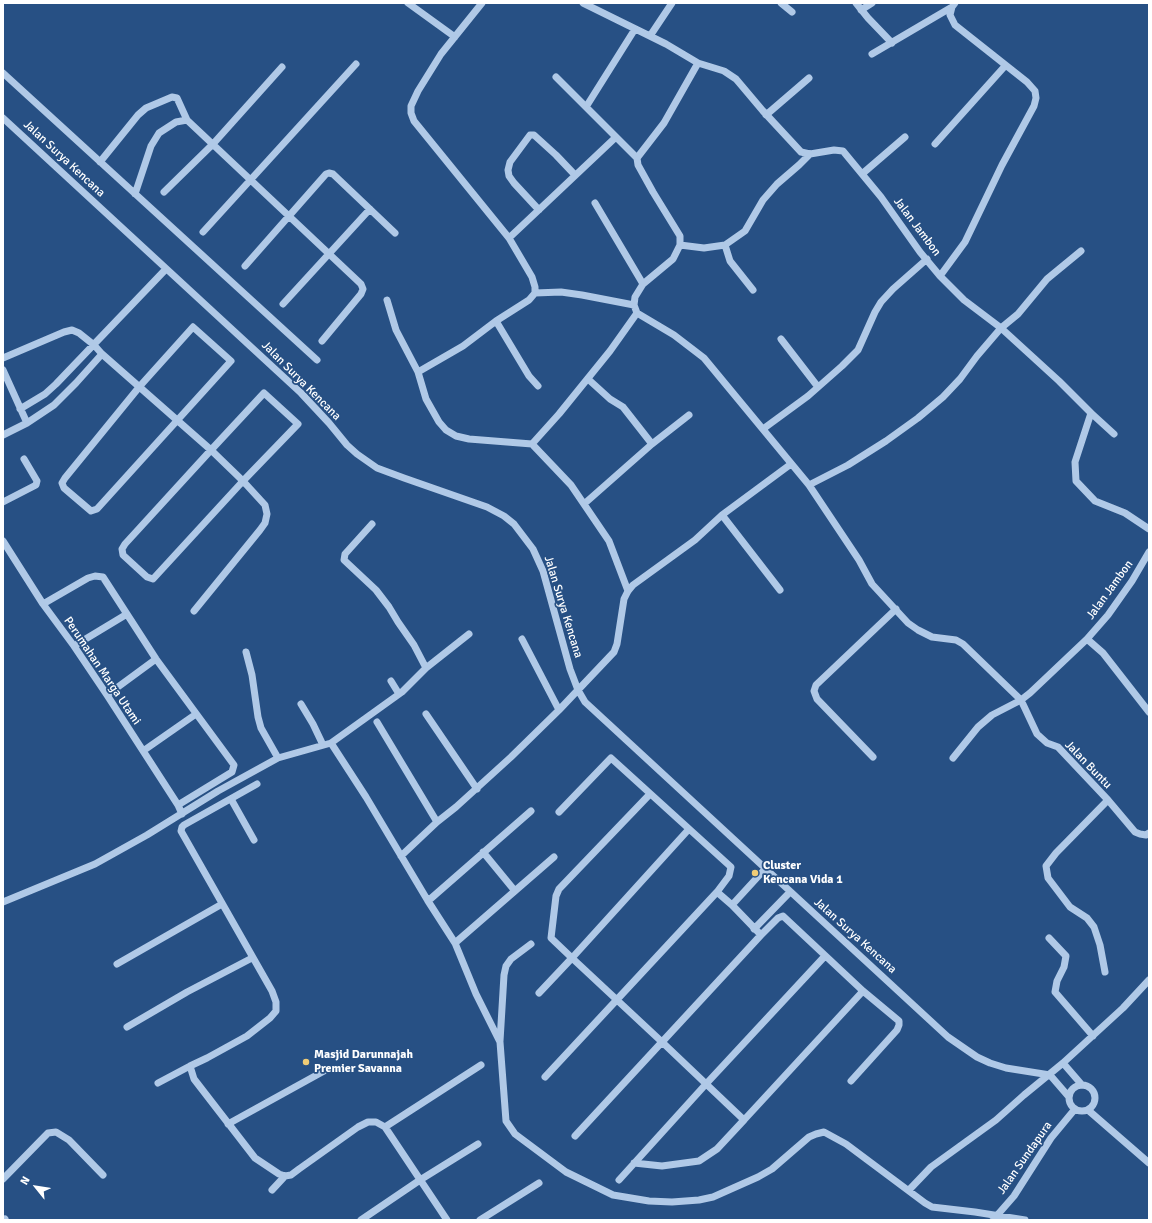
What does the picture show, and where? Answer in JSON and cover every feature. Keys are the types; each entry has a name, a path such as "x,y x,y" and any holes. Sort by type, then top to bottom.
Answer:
{"street":[{"path":"408,3 455,37"},
{"path":"418,372 464,346 496,321 529,300 535,293 532,277 509,238 414,121 411,114 411,106 418,91 441,54 482,3"},
{"path":"583,3 666,44 698,63 724,71 736,79 766,115 801,152 810,154"},
{"path":"650,36 672,3"},
{"path":"781,3 792,12"},
{"path":"856,3 892,43"},
{"path":"861,10 872,3"},
{"path":"872,54 953,5"},
{"path":"940,276 965,242 1002,165 1034,106 1036,98 1035,91 1028,82 1005,66 955,26 950,15 953,5"},
{"path":"586,107 635,29"},
{"path":"637,158 664,123 698,63"},
{"path":"203,232 356,64"},
{"path":"935,144 1005,66"},
{"path":"164,192 213,144 282,67"},
{"path":"3,73 317,360"},
{"path":"556,77 637,158 638,165 652,192 680,236 680,245 673,259 643,284 635,298 634,305 637,313 674,334 704,358 764,428 791,464 810,485 859,560 872,584 908,623 932,637 956,640 963,644 1021,700"},
{"path":"766,115 809,78"},
{"path":"100,162 138,115 146,108 174,97 177,98 187,120 361,284 363,289 361,294 322,341"},
{"name":"Jalan Surya Kencana","path":"3,118 301,393 347,445 357,454 377,468 487,507 504,516 514,524 533,549 543,571 570,669 578,690 585,702 601,719 638,751 948,1037 977,1057 990,1063 1006,1068 1050,1075"},
{"path":"135,194 151,146 159,133 176,122 187,120"},
{"path":"539,210 514,183 509,176 508,170 510,162 530,135 534,135 575,175"},
{"path":"509,238 616,137"},
{"path":"862,174 905,137"},
{"name":"Jalan Jambon","path":"810,154 834,150 843,151 881,197 940,276 964,300 1001,328 1114,434"},
{"path":"680,245 704,248 725,244 745,231 772,189 810,154"},
{"path":"245,266 290,217 326,174 329,173 333,174 395,233"},
{"path":"595,203 643,284"},
{"path":"283,304 370,209"},
{"path":"725,244 730,261 753,290"},
{"path":"810,485 848,465 886,441 918,418 943,397 960,379 1001,328 1018,314 1047,279 1081,251"},
{"path":"764,428 808,396 858,350 881,302 893,289 927,259"},
{"path":"20,409 45,394 56,384 166,269"},
{"path":"535,293 561,292 634,305"},
{"path":"387,300 396,330 418,372 426,399 439,422 446,430 456,436 469,439 532,444 571,485 584,504 608,541 628,591"},
{"path":"532,444 588,379 637,313"},
{"path":"496,321 529,376 538,386"},
{"path":"193,327 231,361 97,510 91,510 64,488 62,484 65,478 140,386 193,327"},
{"path":"3,358 64,332 72,330 79,333 94,344 102,354 212,450 265,505 268,514 265,523 194,611"},
{"path":"781,339 818,387"},
{"path":"3,435 27,423 54,405 102,354"},
{"path":"3,370 27,423"},
{"path":"588,379 610,399 623,407 652,444"},
{"path":"264,393 298,424 243,481 153,579 147,577 123,555 122,549 125,544 264,393"},
{"path":"1091,413 1075,462 1076,481 1095,501 1125,513 1149,529"},
{"path":"584,504 652,444 689,415"},
{"path":"3,502 36,484 37,482 24,459"},
{"path":"401,856 437,822 477,789 559,710 614,652 617,644 624,599 628,591 695,540 722,515 791,464"},
{"path":"722,515 780,590"},
{"path":"372,524 345,554 344,560 380,595 414,645 426,668"},
{"name":"Perumahan Marga Utami","path":"3,541 43,604 107,695 178,805 182,814"},
{"name":"Jalan Jambon","path":"953,758 978,727 992,715 1021,700 1087,639 1108,615 1132,581 1149,552"},
{"path":"43,604 88,578 95,576 103,577 156,659 234,765 232,772 178,805"},
{"path":"873,757 817,699 814,692 816,685 896,609"},
{"path":"74,646 127,614"},
{"path":"4,899 94,864 182,814 218,791 278,758 332,743 399,694 426,668 469,634"},
{"path":"522,639 559,710"},
{"path":"1087,639 1103,653 1149,712"},
{"path":"246,652 252,675 261,728 278,758"},
{"path":"107,695 156,659"},
{"path":"391,681 399,694"},
{"name":"Jalan Buntu","path":"1021,700 1037,734 1047,743 1058,747 1108,800 1135,832 1146,835 1149,833"},
{"path":"301,704 313,724 323,746"},
{"path":"143,751 196,714"},
{"path":"426,714 477,789"},
{"path":"377,722 437,822"},
{"path":"332,743 455,943 476,994 500,1042"},
{"path":"545,1076 717,892 729,876 731,867 611,758 560,812"},
{"path":"158,1083 247,1036 270,1018 276,1011 276,1002 272,991 181,831 184,825 231,800 257,784"},
{"path":"650,794 559,889 556,896 552,938 744,1120"},
{"path":"231,800 254,840"},
{"path":"1105,972 1100,945 1094,927 1087,918 1070,908 1048,878 1046,866 1056,853 1108,800"},
{"path":"428,901 531,811"},
{"path":"539,993 689,830"},
{"path":"483,852 515,891"},
{"path":"455,943 554,858"},
{"path":"732,905 765,869"},
{"path":"717,892 761,935"},
{"path":"754,929 790,892"},
{"path":"117,964 222,904"},
{"path":"575,1136 761,935 778,918 783,916 863,992 898,1021 899,1025 897,1030 851,1081"},
{"path":"1049,938 1066,956 1064,967 1057,981 1054,992 1094,1036"},
{"path":"531,944 511,959 506,966 504,975 500,1042 506,1120 515,1134 566,1172 613,1196 649,1202 699,1200 713,1197 758,1177 772,1169 808,1137 824,1132 846,1144 932,1207 1024,1220"},
{"path":"619,1180 825,956"},
{"path":"127,1027 187,992 252,958"},
{"path":"909,1190 931,1167 996,1120 1024,1094 1064,1063 1123,1008 1149,980"},
{"path":"634,1163 662,1166 699,1161 717,1149 863,992"},
{"path":"1050,1075 1070,1097 1070,1101 1075,1109 1083,1111 1088,1110 1094,1104 1095,1095 1090,1087 1082,1085 1064,1063"},
{"path":"385,1127 481,1065"},
{"path":"190,1066 194,1079 255,1158 279,1174 285,1176"},
{"path":"228,1124 324,1071"},
{"path":"1070,1097 1074,1089 1082,1085"},
{"name":"Jalan Sundapura","path":"993,1220 1014,1196 1051,1138 1075,1109"},
{"path":"1088,1110 1149,1163"},
{"path":"272,1190 285,1176 295,1172 358,1127 368,1122 376,1122 385,1127 447,1220"},
{"path":"3,1179 48,1133 56,1132 69,1140 103,1175"},
{"path":"361,1220 420,1180 478,1144"},
{"path":"480,1220 538,1183"}],"place":[{"name":"Cluster Kencana Vida 1","path":"755,873"},
{"name":"Masjid Darunnajah Premier Savanna","path":"306,1062"}]}
